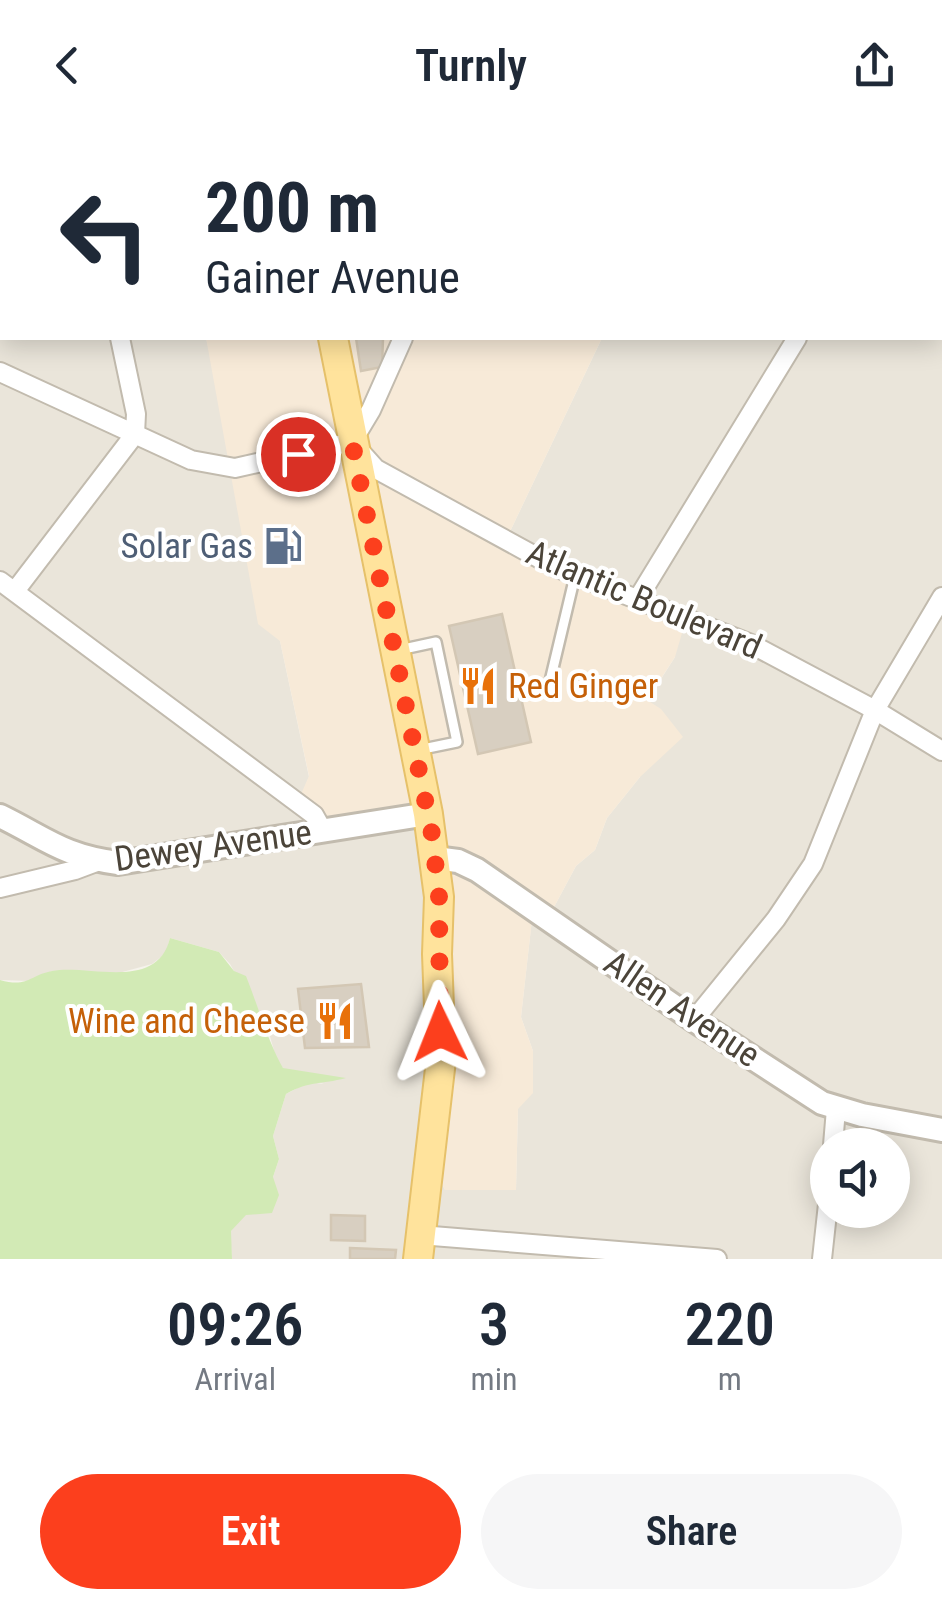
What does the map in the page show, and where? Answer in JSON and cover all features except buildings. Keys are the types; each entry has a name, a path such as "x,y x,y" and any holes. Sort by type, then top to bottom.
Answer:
{"main road":[{"path":"333,340 428,814 439,896 441,1060 419,1247"}],"street":[{"path":"120,340 136,414 134,434 8,586 314,815 323,831"},
{"path":"0,372 191,460 235,468 352,442 402,340"},
{"path":"637,600 796,340"},
{"name":"Atlantic Boulevard","path":"352,442 376,469 575,576 708,624 751,644 942,750"},
{"path":"694,1020 776,919 813,864 876,710 942,597"},
{"name":"Dewey Avenue","path":"0,888 99,861 118,863 428,814"},
{"path":"0,816 61,851 99,861"},
{"name":"Allen Avenue","path":"435,858 458,860 477,870 694,1020 836,1109 942,1130"},
{"path":"834,1128 836,1109"},
{"path":"822,1259 825,1228"},
{"path":"419,1247 717,1259"}],"lane":[{"path":"550,682 575,576"},
{"path":"395,651 436,642 457,742 415,750"}],"shaded area":[{"path":"0,340 206,340 309,777 299,801 426,813 457,858 438,1176 445,1190 516,1189 518,1109 533,1051 521,1017 534,901 553,909 576,866 595,850 607,818 640,777 647,701 675,657 506,540 601,340 942,340 942,1259 232,1259 230,1232 273,1177 279,1159 273,1136 286,1094 309,1082 324,1084 283,1068 277,1061 269,1033 230,964 219,952 170,938 166,953 152,964 115,974 52,971 31,981 0,980"},
{"path":"206,340 601,340 506,540 687,616 675,657 647,700 661,709 683,737 640,777 607,818 595,850 576,866 553,909 548,911 534,902 521,1017 533,1051 533,1093 518,1109 516,1190 445,1190 438,1176 449,873 457,858 441,850 434,817 330,828 298,801 309,776 280,641 258,624"}],"green space":[{"path":"170,938 219,952 234,971 246,976 283,1068 346,1078 286,1094 273,1136 279,1159 273,1177 279,1195 272,1213 246,1215 231,1231 232,1259 0,1259 0,980 23,982 52,971 137,970 163,955"}],"place":[{"name":"Solar Gas","path":"283,546"},
{"name":"Red Ginger","path":"478,686"},
{"name":"Wine and Cheese","path":"335,1021"}],"route":[{"path":"298,454 352,442 432,834 439,896 440,1032"}]}
